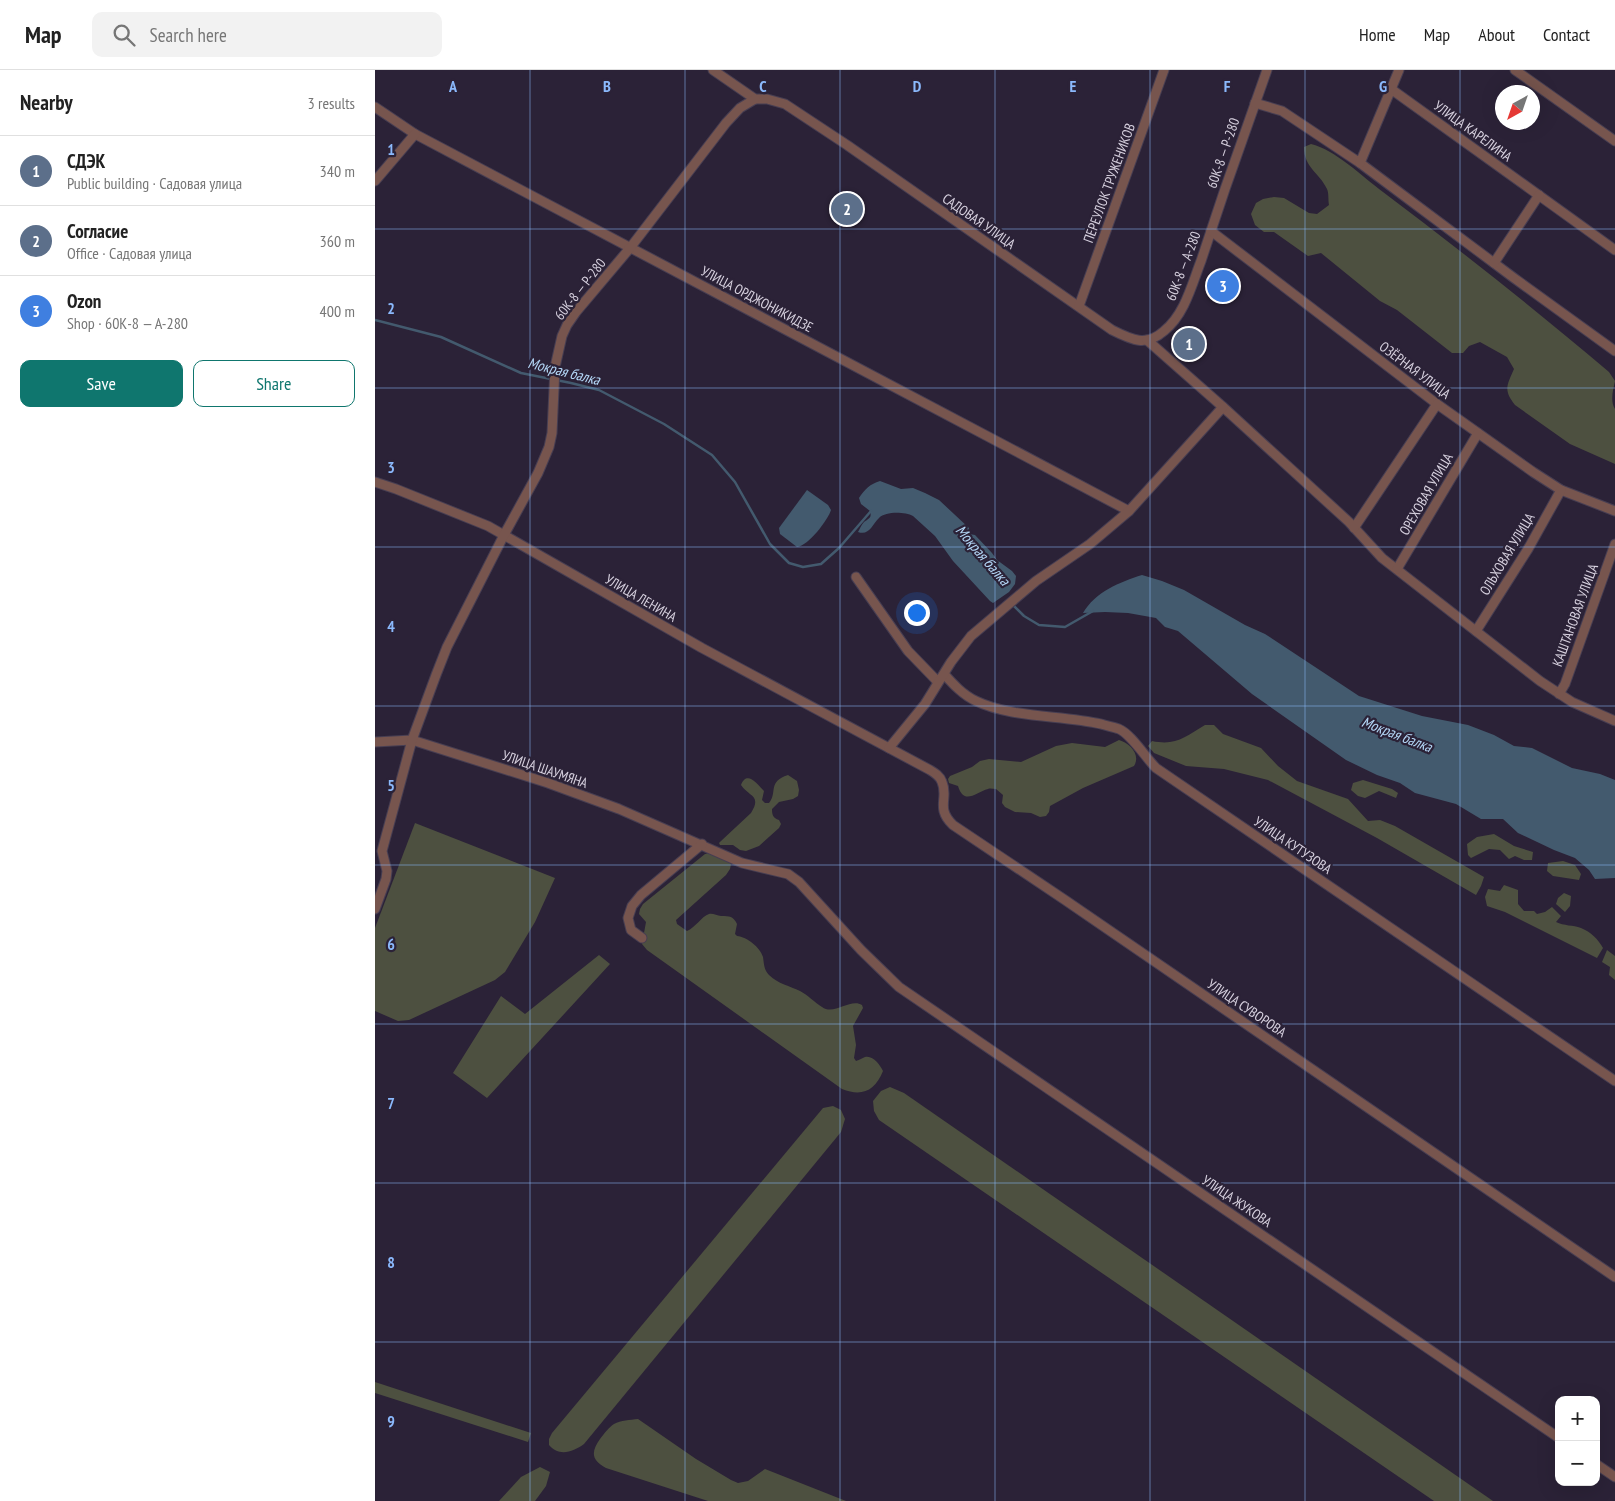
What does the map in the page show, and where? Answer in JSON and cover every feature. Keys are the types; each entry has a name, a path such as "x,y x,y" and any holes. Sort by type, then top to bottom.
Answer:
{"street":[{"name":"САДОВАЯ УЛИЦА","path":"713,70 755,99 767,99 785,104 1125,337 1137,341 1147,340"},
{"name":"ПЕРЕУЛОК ТРУЖЕНИКОВ","path":"1079,306 1164,70"},
{"name":"60К-8 — Р-280","path":"1216,217 1267,70"},
{"path":"1360,163 1399,70"},
{"path":"1515,70 1615,141"},
{"name":"УЛИЦА КАРЕЛИНА","path":"1391,89 1615,250"},
{"name":"60К-8 — Р-280","path":"375,909 387,871 382,850 412,740 447,647 504,534 538,473 549,447 552,432 555,366 558,347 567,325 630,248 726,123 740,108 755,99"},
{"path":"1255,103 1282,110 1360,163 1615,351"},
{"name":"УЛИЦА ОРДЖОНИКИДЗЕ","path":"375,107 415,134 1129,511"},
{"path":"375,181 415,134"},
{"path":"1494,263 1539,195"},
{"name":"60К-8 — А-280","path":"1147,340 1165,331 1181,309 1191,288 1216,217"},
{"name":"ОЗЁРНАЯ УЛИЦА","path":"1211,231 1437,404 1478,433 1561,490 1615,511"},
{"path":"1147,340 1354,528 1382,558 1540,681 1559,694 1615,721"},
{"path":"1354,528 1437,404"},
{"path":"889,748 925,704 961,648 984,624 1035,581 1090,544 1129,511 1223,407"},
{"name":"ОРЕХОВАЯ УЛИЦА","path":"1397,569 1478,433"},
{"name":"УЛИЦА ЛЕНИНА","path":"375,482 469,518 504,534 702,648 889,748"},
{"name":"ОЛЬХОВАЯ УЛИЦА","path":"1476,631 1528,549 1561,490"},
{"name":"КАШТАНОВАЯ УЛИЦА","path":"1559,694 1565,684 1615,544"},
{"name":"УЛИЦА КУТУЗОВА","path":"856,577 907,651 967,696 984,704 1013,712 1085,721 1121,729 1156,768 1615,1081"},
{"name":"УЛИЦА ШАУМЯНА","path":"375,742 412,740 548,783 619,809 742,863 788,874 799,882 861,950 899,987"},
{"name":"УЛИЦА СУВОРОВА","path":"889,748 938,776 944,790 944,812 953,825 1073,905 1615,1277"},
{"path":"642,938 631,930 628,918 632,906 641,895 702,844"},
{"name":"УЛИЦА ЖУКОВА","path":"899,987 1555,1435"},
{"path":"1600,1467 1615,1477"}],"green space":[{"path":"1311,144 1320,147 1348,164 1497,280 1609,372 1615,381 1612,399 1615,409 1615,464 1570,444 1515,405 1511,400 1507,387 1514,369 1507,357 1480,342 1469,346 1463,353 1452,353 1397,310 1380,301 1321,253 1308,256 1274,232 1264,232 1255,225 1251,214 1256,203 1263,199 1284,198 1309,213 1317,214 1329,205 1328,192 1324,183 1306,160 1304,147"},
{"path":"1205,725 1214,725 1223,734 1261,748 1278,766 1297,781 1348,799 1368,821 1380,820 1395,826 1484,877 1476,895 1377,838 1268,780 1224,769 1186,766 1154,753 1148,746 1152,741 1168,742 1186,737"},
{"path":"1119,740 1133,750 1136,758 1134,766 1083,788 1050,806 1046,816 1040,817 1031,813 1015,812 1005,807 1002,803 1003,795 996,789 989,789 967,797 958,786 949,783 948,779 950,776 972,767 980,761 989,759 1021,762 1056,746 1072,743 1105,747"},
{"path":"788,775 797,781 798,796 779,802 772,809 773,816 781,824 779,828 759,846 746,851 740,850 733,845 720,845 719,843 751,813 754,807 755,799 741,785 743,781 749,778 755,782 764,791 762,800 765,803 769,803 777,781"},
{"path":"1363,780 1392,789 1398,793 1396,798 1379,791 1365,798 1358,796 1351,790 1353,783"},
{"path":"415,823 555,878 535,922 505,972 495,980 409,1020 398,1021 375,1011 375,928"},
{"path":"1494,834 1514,846 1533,852 1532,860 1524,860 1515,856 1509,859 1500,850 1489,849 1471,858 1468,855 1467,844 1477,837"},
{"path":"710,853 728,861 731,864 730,869 726,875 676,920 677,924 687,931 709,914 731,917 737,924 735,934 749,940 756,946 763,957 766,971 776,981 803,993 827,1009 832,1010 857,1003 862,1005 863,1008 853,1026 856,1045 854,1058 856,1061 865,1057 871,1058 882,1069 880,1078 872,1088 862,1092 842,1089 647,950 642,944 646,922 639,914 643,904 705,854"},
{"path":"1563,861 1575,865 1581,874 1579,880 1553,876 1547,871 1548,863"},
{"path":"1504,885 1518,890 1518,904 1524,911 1534,911 1537,914 1545,912 1552,907 1561,916 1556,922 1581,928 1591,934 1603,948 1597,958 1505,912 1487,906 1485,897 1488,889 1500,891"},
{"path":"1564,893 1571,896 1570,906 1565,912 1556,904 1558,898"},
{"path":"1607,950 1615,956 1615,980 1609,975 1610,967 1602,962"},
{"path":"599,955 610,964 487,1098 453,1073 501,996 525,1014"},
{"path":"890,1087 904,1093 1493,1501 1434,1501 879,1120 874,1111 873,1101 881,1091"},
{"path":"833,1106 841,1110 845,1119 841,1132 584,1444 566,1452 553,1449 549,1445 552,1433 823,1108"},
{"path":"375,1382 531,1433 528,1442 375,1393"},
{"path":"638,1419 696,1459 738,1483 748,1481 765,1469 846,1501 708,1501 606,1468 597,1462 594,1455 595,1448 608,1429 614,1424 626,1420"},
{"path":"540,1467 550,1472 546,1486 535,1501 499,1501 521,1477"}],"water":[{"path":"880,481 901,489 913,488 939,500 969,528 969,534 975,535 997,560 1016,576 1015,584 1009,592 993,603 990,601 953,561 935,536 913,516 901,513 886,514 879,518 868,531 858,532 871,515 870,511 861,504 859,498 868,487"},
{"path":"807,490 828,505 831,510 817,532 807,542 797,547 780,534 779,528"},
{"path":"1142,575 1184,590 1245,625 1265,634 1359,696 1422,716 1468,725 1494,735 1514,746 1532,748 1572,768 1600,774 1615,780 1615,878 1595,879 1589,870 1575,858 1518,833 1503,819 1481,819 1456,804 1415,793 1400,783 1377,775 1346,760 1252,694 1178,631 1165,627 1156,618 1128,613 1083,613 1094,599 1101,594 1125,581"}],"waterway":[{"name":"Мокрая балка","path":"375,320 441,337 521,373 599,390 664,424 712,455 735,482 770,544 789,563 803,567 821,564 839,548 871,511"},
{"name":"Мокрая балка","path":"1012,604 1024,616 1039,625 1065,627 1093,611"}],"place":[{"name":"Согласие","path":"847,209"},
{"name":"Ozon","path":"1223,286"},
{"name":"СДЭК","path":"1189,344"}]}
